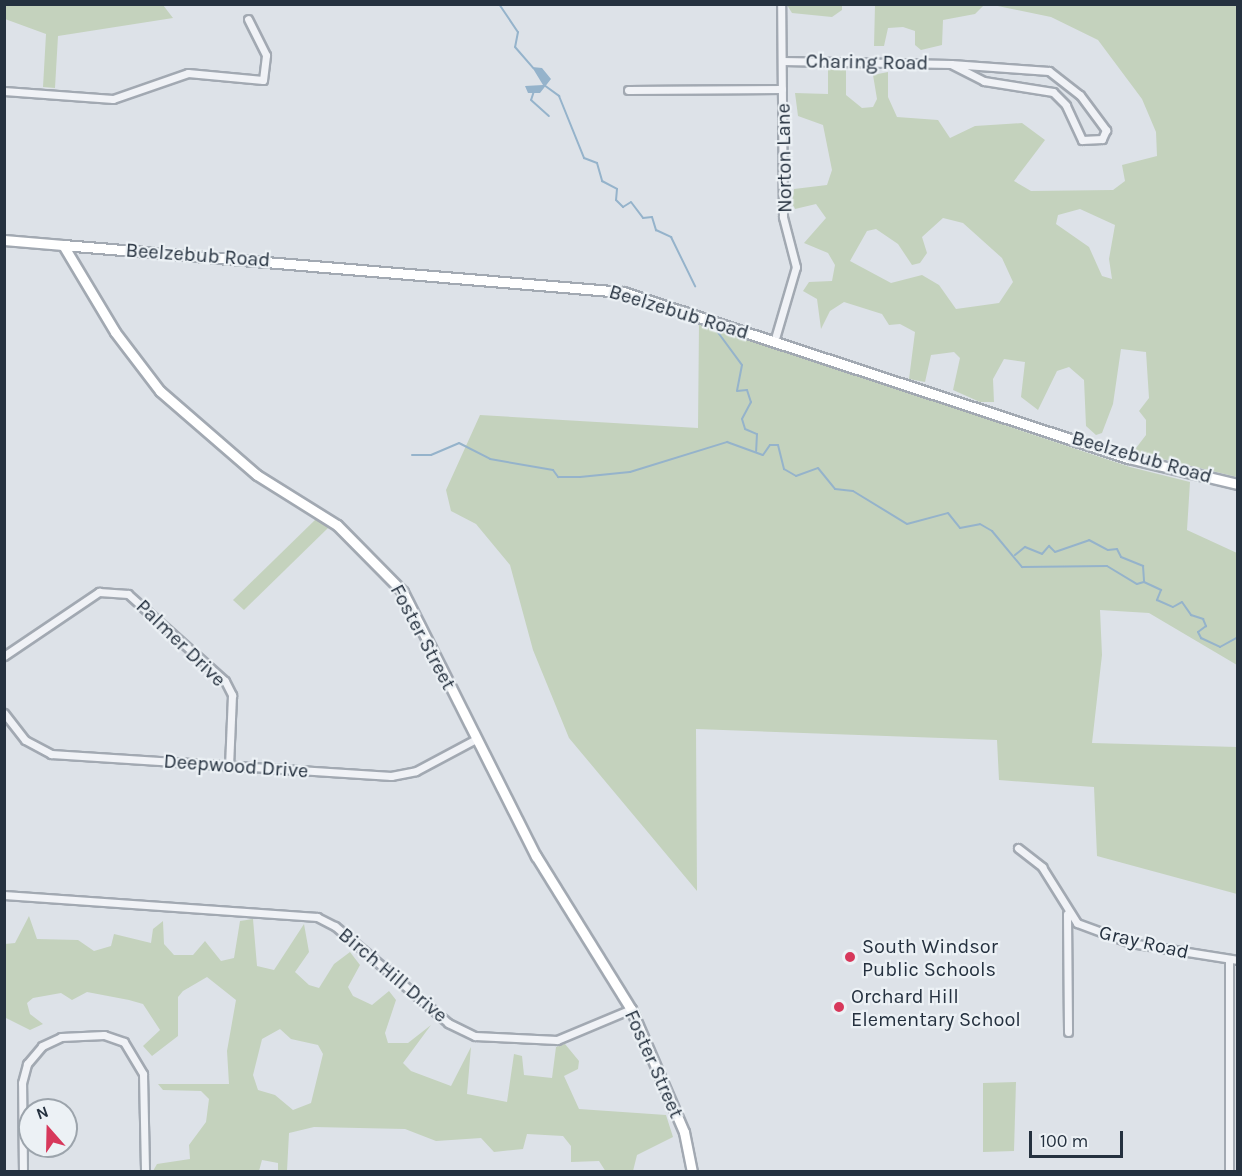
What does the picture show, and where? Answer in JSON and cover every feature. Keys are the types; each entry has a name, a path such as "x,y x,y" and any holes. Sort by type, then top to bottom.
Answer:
{"street":[{"name":"Norton Lane","path":"774,342 796,267 783,217 781,4"},
{"path":"4,91 113,99 188,73 263,80 266,55 248,19"},
{"name":"Charing Road","path":"782,61 951,64 1049,71 1080,95 1106,130 1102,139 1082,140 1066,105 1053,92 984,81 951,64"},
{"path":"628,90 782,89"},
{"path":"4,240 63,245"},
{"name":"Beelzebub Road","path":"63,245 587,286 653,300 1128,458 1238,484"},
{"name":"Foster Street","path":"63,245 93,298 160,391 257,476 337,525 388,573 565,909 631,1009 684,1132 692,1172"},
{"name":"Palmer Drive","path":"4,656 99,592 128,594 225,681 232,695 229,766"},
{"name":"Deepwood Drive","path":"4,713 25,740 51,754 391,776 416,771 476,739"},
{"name":"Gray Road","path":"1018,848 1042,867 1068,914 1104,936 1238,960"},
{"name":"Birch Hill Drive","path":"4,895 317,917 335,926 448,1023 475,1036 557,1040 631,1009"},
{"path":"1068,914 1068,1032"},
{"path":"1229,959 1229,1172"},
{"path":"23,1172 22,1083 27,1064 42,1046 61,1037 104,1035 124,1042 143,1074 145,1172"},
{"path":"1229,1105 1238,1106"}],"green space":[{"path":"5,4 163,5 173,18 58,36 55,88 43,87 46,34 5,19"},
{"path":"875,4 984,5 975,14 943,20 942,45 921,50 915,45 915,31 903,27 888,28 884,46 874,46"},
{"path":"787,5 842,5 842,10 832,17 792,13"},
{"path":"993,5 1237,5 1237,477 1133,452 1146,435 1146,420 1139,411 1149,398 1146,352 1121,349 1113,404 1102,433 1096,435 1086,426 1084,380 1069,367 1057,371 1038,410 1021,397 1025,362 1004,359 993,379 994,402 980,402 953,390 960,358 954,352 931,355 925,382 909,379 915,332 900,324 889,325 882,314 844,302 830,311 821,329 817,299 803,291 809,282 832,281 835,265 828,253 804,243 826,218 816,204 795,209 792,203 794,189 827,185 832,170 823,125 798,116 795,93 828,94 828,69 846,70 846,95 862,108 873,107 877,99 873,75 888,72 888,97 897,117 938,120 950,138 975,126 1022,123 1045,140 1014,181 1031,191 1113,190 1125,181 1122,165 1157,156 1156,132 1142,99 1098,40 1051,17","holes":["1080,209 1115,225 1109,259 1112,279 1102,276 1089,247 1056,224 1058,215","943,218 963,223 1002,258 1013,282 999,303 956,309 939,285 922,275 891,283 850,261 867,231 876,229 898,244 912,265 920,263 927,253 922,237"]},
{"path":"699,323 1130,467 1190,482 1187,530 1237,553 1237,665 1149,613 1100,610 1102,655 1092,743 1237,747 1237,894 1097,856 1094,787 999,780 997,740 696,729 697,891 569,738 533,650 510,565 476,524 451,511 446,490 480,415 698,428"},
{"path":"316,519 329,527 244,610 233,600"},
{"path":"29,916 37,939 78,940 94,951 111,946 114,934 151,943 153,929 163,921 164,944 174,955 193,955 205,941 221,961 234,958 240,921 253,919 257,966 274,970 304,924 309,952 295,972 309,985 319,988 334,964 350,952 360,965 348,987 353,996 372,1005 389,991 396,1000 385,1033 388,1043 408,1043 431,1025 403,1063 411,1071 451,1086 471,1047 467,1094 507,1102 514,1054 522,1056 524,1075 552,1078 556,1047 565,1044 579,1061 578,1069 564,1076 579,1109 666,1115 673,1137 637,1155 633,1171 606,1172 599,1161 571,1162 571,1146 563,1136 527,1134 523,1149 494,1152 481,1138 436,1141 405,1129 314,1127 289,1133 287,1171 278,1171 278,1163 262,1160 259,1171 153,1171 157,1164 190,1159 189,1145 206,1122 209,1099 201,1091 163,1090 158,1084 229,1084 227,1051 236,1000 207,977 183,991 178,997 178,1036 152,1056 143,1046 160,1030 143,1004 129,1000 87,992 72,1000 61,993 33,998 27,1003 30,1014 43,1024 30,1030 4,1017 5,944 15,943","holes":["280,1029 291,1039 318,1045 323,1054 311,1103 293,1110 275,1095 258,1090 253,1075 262,1039"]},
{"path":"1016,1082 1014,1151 983,1152 983,1083"}],"water":[{"path":"532,67 542,68 551,79 540,93 528,93 525,86 543,85"}],"waterway":[{"path":"499,4 518,32 515,47 533,68"},
{"path":"544,85 559,96 584,158 597,163 602,181 617,189 616,200 623,207 631,202 643,218 652,217 656,230 671,237 695,286"},
{"path":"534,91 531,100 549,116"},
{"path":"714,327 742,365 737,391 747,390 751,402 742,419 745,429 757,434 756,451"},
{"path":"412,455 431,455 459,443 490,459 553,470 558,477 580,477 630,472 727,442 763,455 770,445 778,445 784,469 796,476 818,468 835,489 853,491 907,524 948,513 960,528 980,524 992,531 1022,567 1107,566 1137,584 1144,582"},
{"path":"1015,555 1025,547 1042,554 1049,546 1055,552 1089,540 1108,550 1117,549 1121,557 1143,566 1144,582 1161,590 1157,600 1173,607 1182,602 1191,615 1203,619 1206,626 1198,632 1201,638 1220,647 1238,637"}],"place":[{"name":"South Windsor Public Schools","path":"850,957"},
{"name":"Orchard Hill Elementary School","path":"839,1007"}]}
